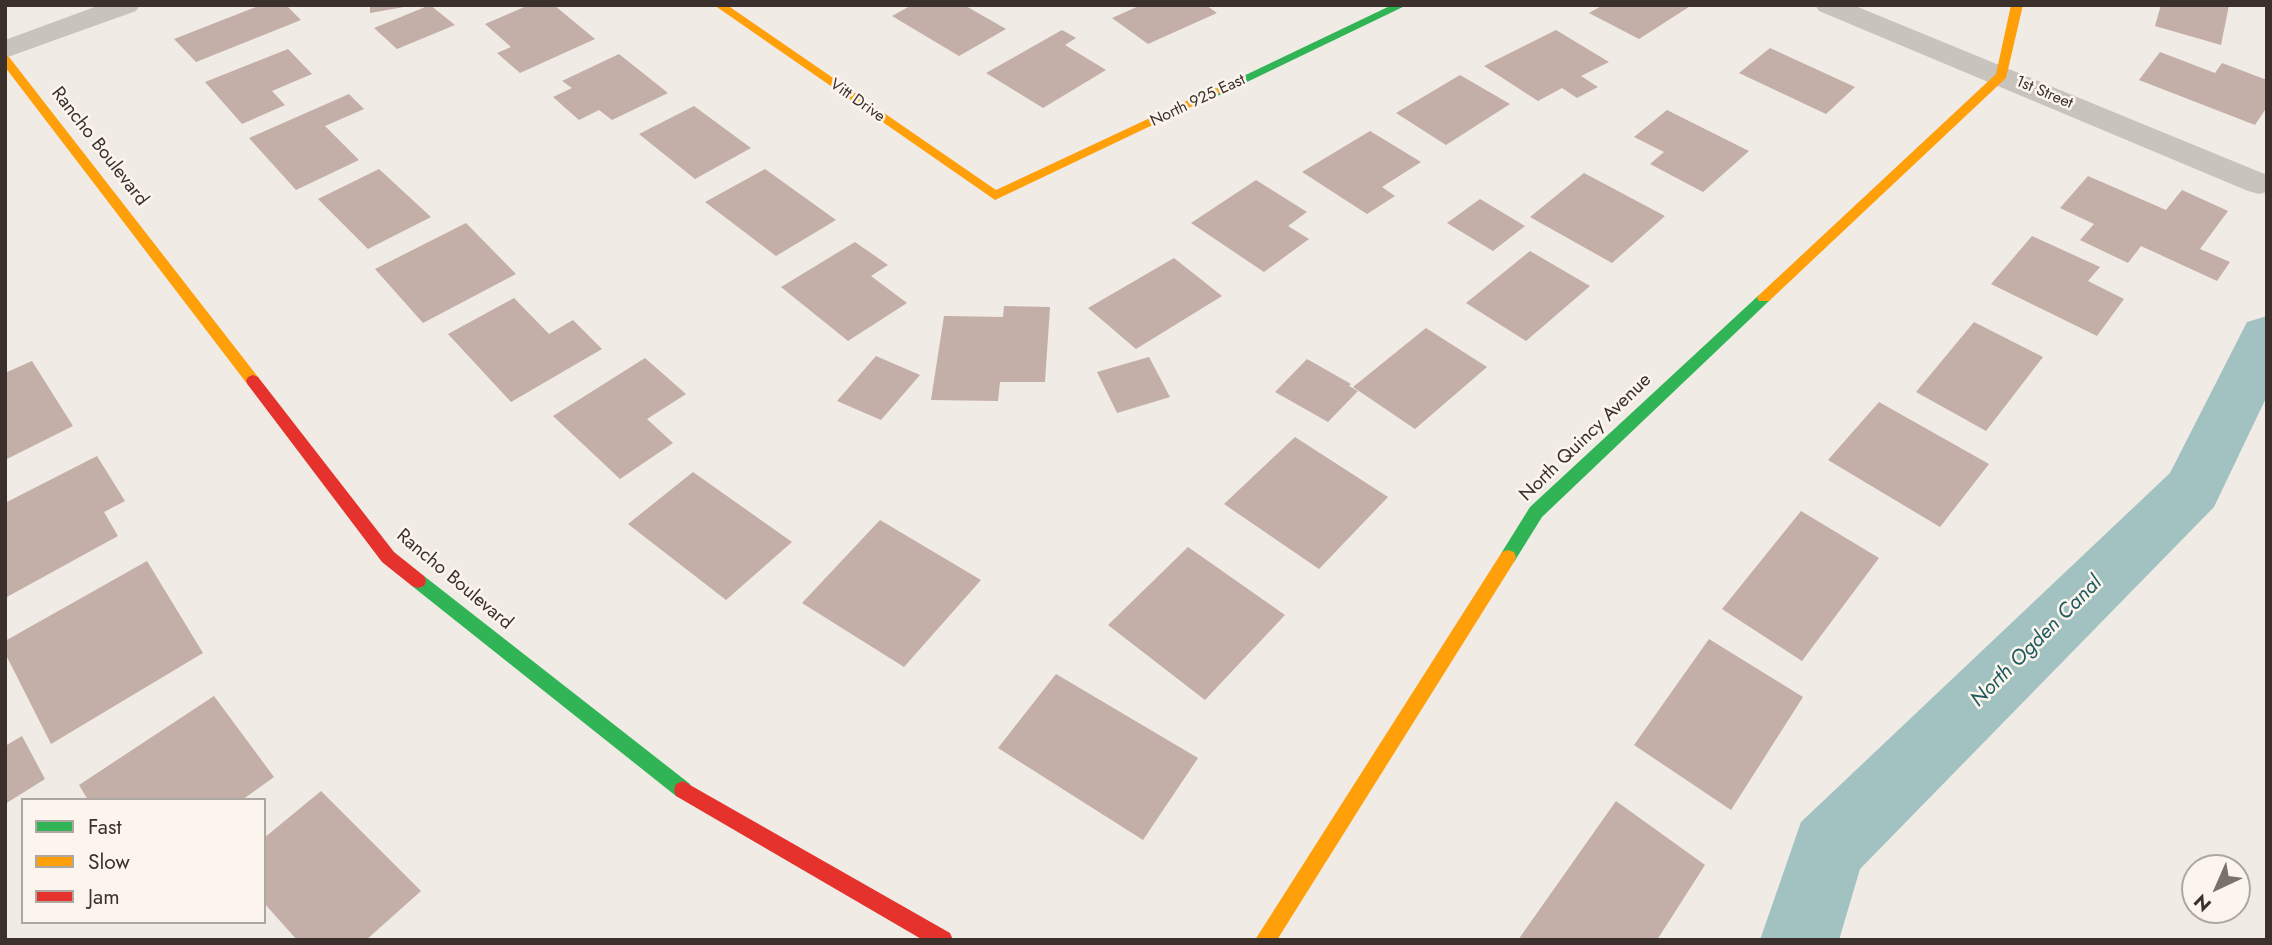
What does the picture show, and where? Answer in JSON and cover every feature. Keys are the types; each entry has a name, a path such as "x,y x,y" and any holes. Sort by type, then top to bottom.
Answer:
{"street":[{"path":"5,50 126,5"},
{"name":"Vitt Drive","path":"719,5 995,196"},
{"name":"North 925 East","path":"995,196 1402,5"},
{"name":"1st Street","path":"1829,5 2259,184"},
{"path":"2002,75 2017,5"},
{"name":"Rancho Boulevard","path":"5,59 388,557 694,799 943,940"},
{"name":"North Quincy Avenue","path":"1265,940 1536,512 2002,75"}],"building":[{"path":"261,5 286,5 301,20 196,62 174,39"},
{"path":"370,5 404,5 404,7 370,13"},
{"path":"430,5 455,25 397,49 374,28"},
{"path":"529,5 554,5 595,39 520,73 497,53 511,47 485,24"},
{"path":"912,5 964,5 1006,29 959,56 892,16"},
{"path":"1141,5 1206,5 1217,13 1148,44 1112,18"},
{"path":"1603,5 1692,5 1639,39 1589,13"},
{"path":"2161,5 2229,5 2221,45 2155,26"},
{"path":"1062,30 1076,38 1065,45 1106,70 1043,108 986,73"},
{"path":"1556,30 1609,62 1581,76 1598,87 1577,98 1562,88 1538,101 1484,66"},
{"path":"1770,48 1855,87 1826,114 1739,73"},
{"path":"288,49 312,74 272,91 285,105 242,124 205,82"},
{"path":"2160,52 2215,73 2222,63 2267,80 2267,107 2255,125 2139,80"},
{"path":"619,54 668,93 612,120 599,110 579,120 553,97 572,88 562,81"},
{"path":"1460,75 1510,104 1446,145 1396,113"},
{"path":"349,94 364,109 325,126 359,160 296,190 249,138"},
{"path":"694,106 751,148 695,179 639,134"},
{"path":"1667,110 1749,151 1703,192 1650,164 1664,152 1634,137"},
{"path":"1370,131 1421,162 1382,187 1395,196 1367,214 1302,172"},
{"path":"379,169 431,217 368,249 318,199"},
{"path":"765,169 836,220 776,256 705,202"},
{"path":"1584,173 1665,216 1612,263 1530,217"},
{"path":"2088,176 2166,210 2182,190 2228,211 2200,249 2230,262 2217,281 2141,246 2128,263 2080,240 2094,224 2060,208"},
{"path":"1256,180 1307,212 1288,226 1309,239 1264,272 1191,223"},
{"path":"1480,199 1525,226 1493,251 1447,223"},
{"path":"466,223 516,274 423,323 375,269"},
{"path":"2032,236 2100,267 2088,281 2124,299 2097,336 1991,284"},
{"path":"855,242 888,265 871,276 907,303 848,341 781,287"},
{"path":"1530,251 1590,286 1526,341 1466,303"},
{"path":"1174,258 1222,296 1136,349 1088,308"},
{"path":"514,298 549,334 573,320 602,349 511,402 448,334"},
{"path":"1004,306 1050,307 1045,382 1000,382 998,401 931,400 944,316 1003,317"},
{"path":"1974,322 2043,357 1986,431 1916,392"},
{"path":"1426,328 1487,367 1415,429 1353,387"},
{"path":"876,356 920,375 881,420 837,401"},
{"path":"1149,357 1170,397 1117,413 1097,372"},
{"path":"645,358 686,394 647,419 673,443 620,479 553,416"},
{"path":"1307,359 1351,384 1349,386 1358,391 1328,422 1275,392"},
{"path":"32,361 73,426 5,460 5,373"},
{"path":"1879,402 1989,464 1940,527 1828,460"},
{"path":"1295,437 1388,497 1319,569 1224,504"},
{"path":"97,456 125,501 104,512 118,536 5,598 5,503"},
{"path":"693,472 792,542 726,600 628,524"},
{"path":"1801,511 1879,558 1802,661 1722,609"},
{"path":"880,520 981,580 904,667 802,603"},
{"path":"1188,547 1285,615 1205,700 1108,625"},
{"path":"147,561 203,653 51,744 5,653 5,641"},
{"path":"1709,639 1803,697 1731,810 1634,745"},
{"path":"1056,674 1198,758 1143,840 998,748"},
{"path":"214,696 274,777 245,798 87,798 79,785"},
{"path":"22,736 45,779 5,804 5,746"},
{"path":"321,791 421,891 366,940 297,940 266,905 266,836"},
{"path":"1616,801 1705,865 1657,940 1518,940"}],"waterway":[{"name":"North Ogden Canal","path":"1799,940 1828,848 2192,490 2267,336"}],"traffic: fast":[{"path":"1216,92 1402,5"},
{"path":"1508,557 1536,512 1764,298"},
{"path":"418,581 683,790"}],"traffic: slow":[{"path":"719,5 995,196 1216,92"},
{"path":"1764,298 2002,75 2017,5"},
{"path":"5,59 253,381"},
{"path":"1265,940 1508,557"}],"traffic: jam":[{"path":"253,381 388,557 418,581"},
{"path":"683,790 943,940"}]}
